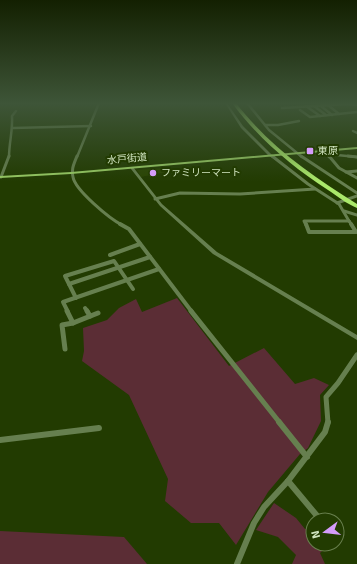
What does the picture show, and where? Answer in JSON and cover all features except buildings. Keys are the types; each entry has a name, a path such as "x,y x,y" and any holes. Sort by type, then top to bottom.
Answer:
{"highway":[{"path":"256,129 274,148 310,176 357,206"},
{"path":"260,129 278,147 315,175 357,202"}],"main road":[{"name":"水戸街道","path":"1,177 71,173 309,153 326,153 357,148"}],"street":[{"path":"1,177 9,158 9,146 13,129"},
{"path":"89,129 76,156 71,173 84,196 117,223 129,230 307,457"},
{"path":"244,129 272,156 315,189 338,202 350,220 356,232 309,232 304,221 350,220"},
{"path":"270,129 298,154 357,193"},
{"path":"326,153 357,156"},
{"path":"326,153 339,168 357,178"},
{"path":"132,168 155,199 215,253 357,338"},
{"path":"346,172 357,171"},
{"path":"155,199 180,193 240,194 315,189"},
{"path":"338,202 357,196"},
{"path":"344,211 357,215"},
{"path":"110,255 140,244"},
{"path":"70,284 150,257"},
{"path":"76,298 65,276 114,261 133,289"},
{"path":"73,323 63,302 159,270"},
{"path":"85,308 90,316"},
{"path":"65,349 62,325 73,323 98,313"},
{"path":"237,564 254,523 274,495 288,481 325,432 328,424 326,397 338,384 357,355"},
{"path":"0,440 99,428"},
{"path":"288,481 314,512"}],"shaded area":[{"path":"163,168 166,172 141,177 137,170"},
{"path":"177,298 229,366 264,348 295,384 314,378 329,385 320,395 321,421 308,448 300,454 268,492 236,545 219,523 191,523 165,501 168,479 129,395 82,361 84,351 83,328 107,320 119,308 136,299 142,312"},
{"path":"274,503 296,518 305,529 305,552 321,552 320,553 325,564 292,564 296,555 278,537 256,530"},
{"path":"0,531 124,537 147,564 0,564"}],"place":[{"name":"東原","path":"310,151"},
{"name":"ファミリーマート","path":"153,173"}]}
